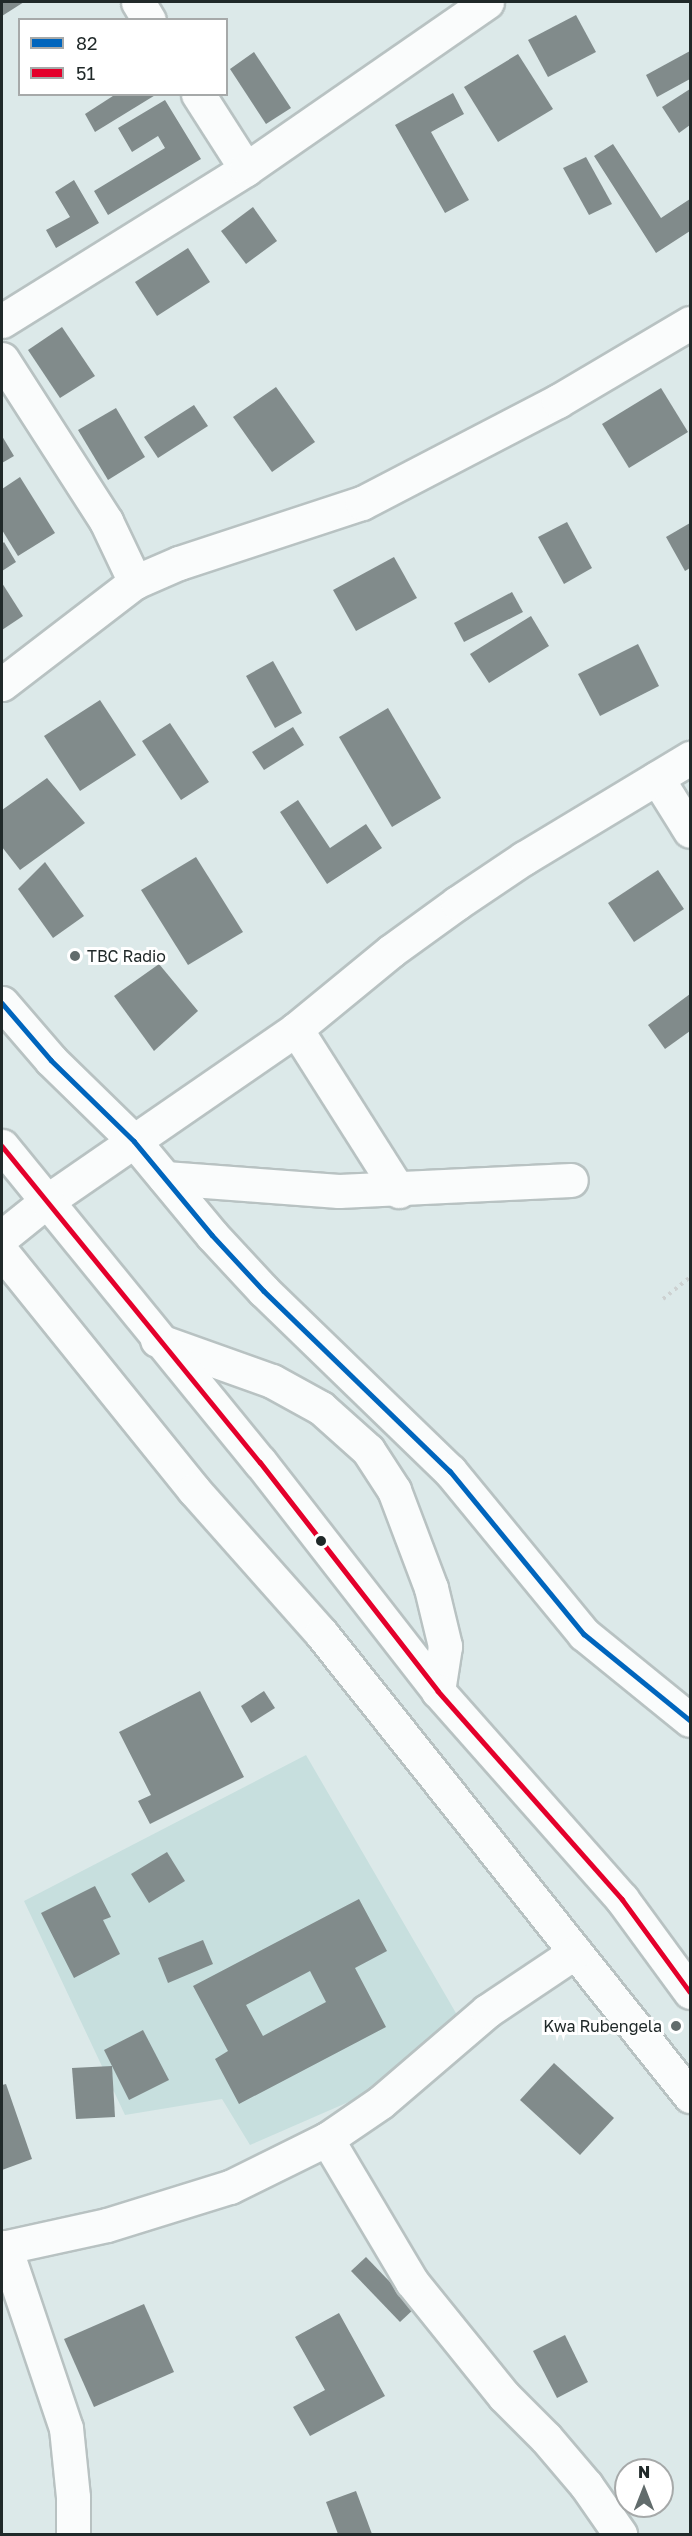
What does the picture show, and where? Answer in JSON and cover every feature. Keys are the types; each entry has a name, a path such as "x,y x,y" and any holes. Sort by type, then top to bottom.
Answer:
{"street":[{"path":"138,2 148,18"},
{"path":"2,321 246,169 487,2"},
{"path":"199,96 246,169"},
{"path":"2,684 135,582 179,563 362,503 558,401 690,322"},
{"path":"2,359 106,521 135,582"},
{"path":"2,1237 47,1201 296,1029 391,951 457,903 690,758"},
{"path":"657,778 690,831"},
{"path":"2,1003 51,1060 134,1141 264,1291 450,1471 584,1634 690,1720"},
{"path":"296,1029 399,1191"},
{"path":"2,1146 157,1340 260,1462 438,1691 622,1899 690,1992"},
{"path":"165,1178 339,1191 399,1191 571,1180"},
{"path":"2,1252 194,1490 321,1633 690,2096"},
{"path":"157,1340 272,1381 321,1408 368,1450 394,1490 431,1588 445,1647 438,1691"},
{"path":"73,2535 73,2497 66,2428 3,2248 107,2225 230,2187 327,2139 381,2102 487,2011 575,1952"},
{"path":"327,2139 412,2282 504,2396 573,2469 620,2535"}],"path":[{"path":"663,1299 690,1277"}],"shaded area":[{"path":"306,1755 460,2020 376,2090 250,2145 222,2099 125,2115 24,1901"}],"building":[{"path":"2,2 24,2 2,16"},
{"path":"576,15 596,52 548,77 528,40"},
{"path":"690,51 690,79 657,97 646,75"},
{"path":"254,52 291,108 266,124 230,69"},
{"path":"518,54 553,109 498,142 464,87"},
{"path":"690,89 690,125 679,133 662,107"},
{"path":"453,93 464,114 431,132 469,200 445,213 395,125"},
{"path":"113,96 154,96 95,132 85,114"},
{"path":"165,100 201,159 108,215 94,191 165,148 158,136 132,152 118,128"},
{"path":"613,144 661,218 690,199 690,231 656,253 594,156"},
{"path":"586,157 612,204 589,215 563,168"},
{"path":"74,180 99,223 56,248 46,230 70,217 55,192"},
{"path":"253,207 277,241 246,264 221,231"},
{"path":"188,248 210,282 157,316 135,282"},
{"path":"62,327 95,376 60,398 28,350"},
{"path":"276,387 315,442 272,472 233,417"},
{"path":"661,388 688,432 629,468 602,424"},
{"path":"194,405 208,426 158,458 144,437"},
{"path":"116,408 145,457 108,480 78,430"},
{"path":"2,436 14,456 2,463"},
{"path":"20,477 55,533 18,556 2,530 2,489"},
{"path":"567,522 592,568 564,584 538,537"},
{"path":"690,523 690,568 685,571 666,537"},
{"path":"4,542 16,562 2,571 2,544"},
{"path":"394,557 417,598 356,631 333,590"},
{"path":"2,583 23,616 2,630"},
{"path":"512,592 523,612 464,642 454,623"},
{"path":"531,616 549,646 489,683 470,654"},
{"path":"638,644 659,686 600,716 578,674"},
{"path":"273,661 302,713 275,728 246,676"},
{"path":"100,700 136,755 80,791 44,736"},
{"path":"388,708 441,798 392,827 339,737"},
{"path":"170,723 209,782 181,800 142,741"},
{"path":"293,727 304,745 264,770 252,752"},
{"path":"47,778 85,823 20,870 2,847 2,810"},
{"path":"298,800 330,848 366,824 382,848 327,884 280,812"},
{"path":"196,857 243,932 188,965 141,890"},
{"path":"45,862 84,916 53,938 18,889"},
{"path":"658,870 684,909 634,942 608,903"},
{"path":"159,964 198,1011 154,1051 114,996"},
{"path":"690,994 690,1031 665,1049 648,1025"},
{"path":"200,1691 244,1777 150,1824 138,1801 151,1795 119,1732"},
{"path":"264,1691 275,1708 251,1723 241,1706"},
{"path":"167,1852 185,1881 149,1903 131,1874"},
{"path":"95,1886 111,1917 103,1920 120,1954 74,1978 41,1913"},
{"path":"359,1899 387,1951 355,1968 386,2027 239,2104 215,2059 228,2051 193,1986","holes":["310,1971 326,2002 263,2036 246,2005"]},
{"path":"203,1940 213,1964 168,1983 158,1958"},
{"path":"143,2030 169,2080 129,2100 104,2050"},
{"path":"554,2063 614,2118 580,2155 520,2100"},
{"path":"112,2066 115,2117 76,2119 72,2068"},
{"path":"6,2084 32,2159 2,2170 2,2085"},
{"path":"366,2257 415,2308 400,2322 351,2271"},
{"path":"144,2304 174,2372 94,2407 64,2339"},
{"path":"339,2313 385,2396 310,2436 293,2407 325,2390 295,2337"},
{"path":"565,2335 588,2382 557,2398 533,2351"},
{"path":"356,2491 372,2534 338,2534 326,2502"}],"transit line":[{"name":"82","path":"2,1003 51,1060 134,1141 212,1235 264,1291 450,1471 584,1634 690,1720"},
{"name":"51","path":"2,1146 260,1462 438,1691 622,1899 690,1992"}],"place":[{"name":"TBC Radio","path":"75,956"},
{"name":"Kwa Rubengela","path":"676,2026"}]}
